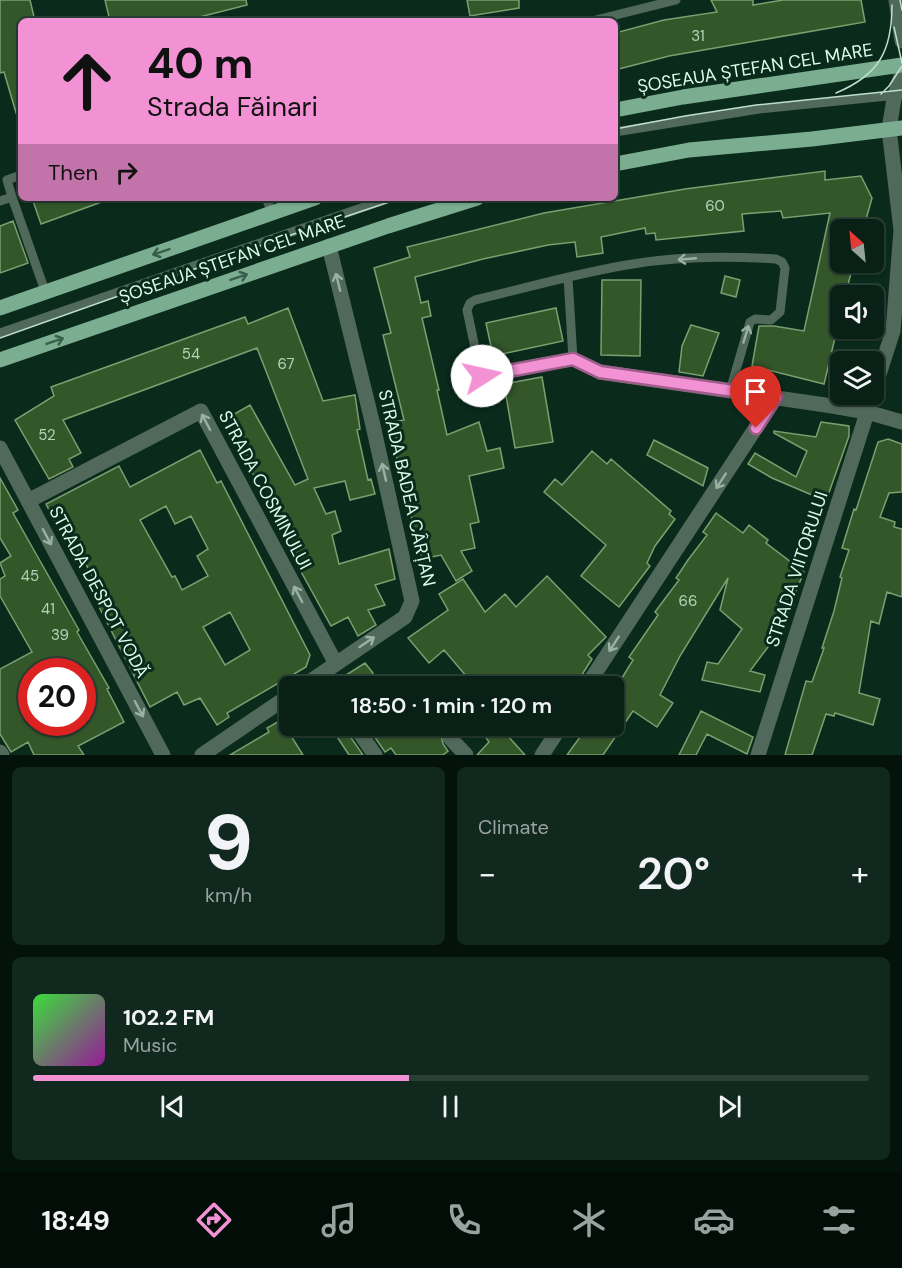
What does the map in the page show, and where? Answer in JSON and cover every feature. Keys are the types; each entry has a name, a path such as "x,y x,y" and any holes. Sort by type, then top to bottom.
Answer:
{"main road":[{"name":"ȘOSEAUA ȘTEFAN CEL MARE","path":"618,109 683,97 902,65"},
{"path":"618,163 689,150 812,139 896,128"},
{"name":"ȘOSEAUA ȘTEFAN CEL MARE","path":"0,308 306,201"},
{"name":"ȘOSEAUA ȘTEFAN CEL MARE","path":"0,360 329,246 468,201"}],"street":[{"path":"896,0 902,41"},
{"name":"STRADA VIITORULUI","path":"884,363 897,326 901,230 896,128 902,72"},
{"name":"STRADA BADEA CÂRȚAN","path":"328,676 336,664 405,616 409,612 412,601 372,422 329,246"},
{"path":"600,372 867,412 902,422"},
{"path":"593,676 776,397"},
{"name":"STRADA VIITORULUI","path":"758,755 869,405"},
{"name":"STRADA COSMINULUI","path":"28,501 201,411 336,664"},
{"name":"STRADA DESPOT VODĂ","path":"0,448 164,755"},
{"path":"202,755 279,702"},
{"path":"362,736 375,755"},
{"path":"542,755 554,736"},
{"path":"450,738 466,755"}],"lane":[{"path":"604,18 676,0"},
{"path":"618,132 759,109 899,95"},
{"path":"18,176 7,180 45,291"},
{"path":"0,201 12,197"},
{"path":"267,201 272,213"},
{"name":"ȘOSEAUA ȘTEFAN CEL MARE","path":"0,333 381,201"},
{"path":"600,372 573,359 482,376 467,310 470,303 636,263 726,256 776,259 782,262 785,268 780,312 771,320 750,322 730,391"},
{"path":"568,278 573,359"}],"building":[{"path":"0,0 30,0 34,18 18,18 18,116 4,72 0,73"},
{"path":"105,0 246,0 247,5 196,18 109,18"},
{"path":"467,0 519,0 519,8 470,16"},
{"path":"711,0 753,0 753,5 783,0 861,0 865,22 669,56 618,69 618,32 664,20 717,12"},
{"path":"825,171 825,180 861,176 872,198 866,219 830,219 830,273 851,273 848,285 830,285 830,339 835,339 830,351 824,384 752,366 759,326 804,331 830,213 783,218 781,211 742,214 744,231 656,240 655,233 646,234 645,228 601,237 603,253 577,257 575,242 548,245 415,277 421,303 428,301 431,316 422,318 447,435 479,422 487,451 500,448 504,468 469,476 479,522 470,524 475,548 461,551 472,571 456,581 441,555 422,559 417,534 415,535 400,462 398,463 394,446 398,445 393,422 404,420 383,335 391,333 374,268 410,257 407,247 544,213 685,189"},
{"path":"33,201 104,201 41,224"},
{"path":"13,221 28,263 0,273 0,226"},
{"path":"725,276 740,280 736,297 721,293"},
{"path":"602,280 641,280 640,356 601,355"},
{"path":"288,308 323,401 355,395 360,429 357,430 368,480 371,479 375,494 350,500 345,481 314,488 326,514 335,511 341,531 332,535 339,564 389,549 395,579 375,585 385,605 368,610 376,625 358,636 348,617 331,626 299,568 302,566 279,521 276,522 269,510 276,506 260,472 254,476 224,420 250,405 295,485 308,479 257,348 63,420 81,453 69,459 73,467 49,479 15,420 54,396 51,387 245,317 248,324"},
{"path":"556,308 563,341 493,356 486,323"},
{"path":"691,325 719,333 703,376 679,372 682,346"},
{"path":"542,377 553,442 515,448 504,384"},
{"path":"821,422 849,426 849,436 826,501 772,478 748,464 755,453 796,477 807,451 774,431 816,437"},
{"path":"888,439 902,444 902,492 889,493 880,517 895,522 894,527 902,529 902,597 887,592 879,624 871,621 859,693 880,699 873,725 835,713 834,716 826,714 812,755 785,755 806,681 812,682 824,648 822,648 842,578 840,577 849,550 842,548 854,509 856,510 878,442"},
{"path":"654,440 708,468 703,486 647,455"},
{"path":"200,450 217,483 221,481 310,655 306,667 291,676 279,676 279,683 227,713 229,717 217,725 200,698 184,705 177,692 150,707 88,585 95,582 72,537 65,541 46,504 119,466 130,487","holes":["166,506 175,524 191,516 208,549 197,556 208,576 182,590 175,576 172,577 140,520","230,612 250,650 225,665 203,627"]},
{"path":"592,451 607,464 611,459 671,511 669,514 675,519 655,546 647,563 650,566 619,607 581,576 606,545 544,492 555,479 562,485"},
{"path":"0,478 18,510 13,513 79,630 77,632 92,658 21,658 32,652 0,596 0,579 5,576 0,563 11,556 0,538"},
{"path":"716,513 743,533 749,525 768,540 766,543 804,572 791,603 794,605 777,628 780,631 750,671 765,675 760,692 702,680 707,662 718,664 742,629 720,610 728,578 680,656 660,695 673,703 657,727 633,711 624,724 623,676 633,660 629,657 658,615 655,612 679,580 676,578 707,535 703,532"},
{"path":"547,576 606,637 588,655 592,659 581,676 466,676 444,650 429,663 408,638 448,610 439,594 463,579 485,612 505,594 516,607"},
{"path":"18,659 18,736 96,736 96,665 124,722 78,746 84,755 34,755 28,742 11,752 0,734 0,669"},
{"path":"365,663 373,673 371,676 344,676"},
{"path":"701,711 753,737 747,754 707,734 696,755 679,755"},
{"path":"279,721 279,736 291,736 303,755 230,755 269,732 267,728"},
{"path":"337,736 350,736 363,755 349,755"},
{"path":"374,736 441,736 448,751 443,755 396,755 391,748 385,752"},
{"path":"485,736 508,736 525,755 477,755 489,742"},
{"path":"581,736 616,736 603,755 567,755"}],"tram line":[{"path":"900,0 902,10"},
{"path":"836,93 863,78 880,60 889,36 892,5"},
{"path":"894,27 902,63"},
{"path":"881,94 902,66"},
{"path":"618,128 756,105 902,90"},
{"path":"0,338 392,201"}],"route":[{"path":"482,376 573,359 600,372 776,397 756,428"}]}
